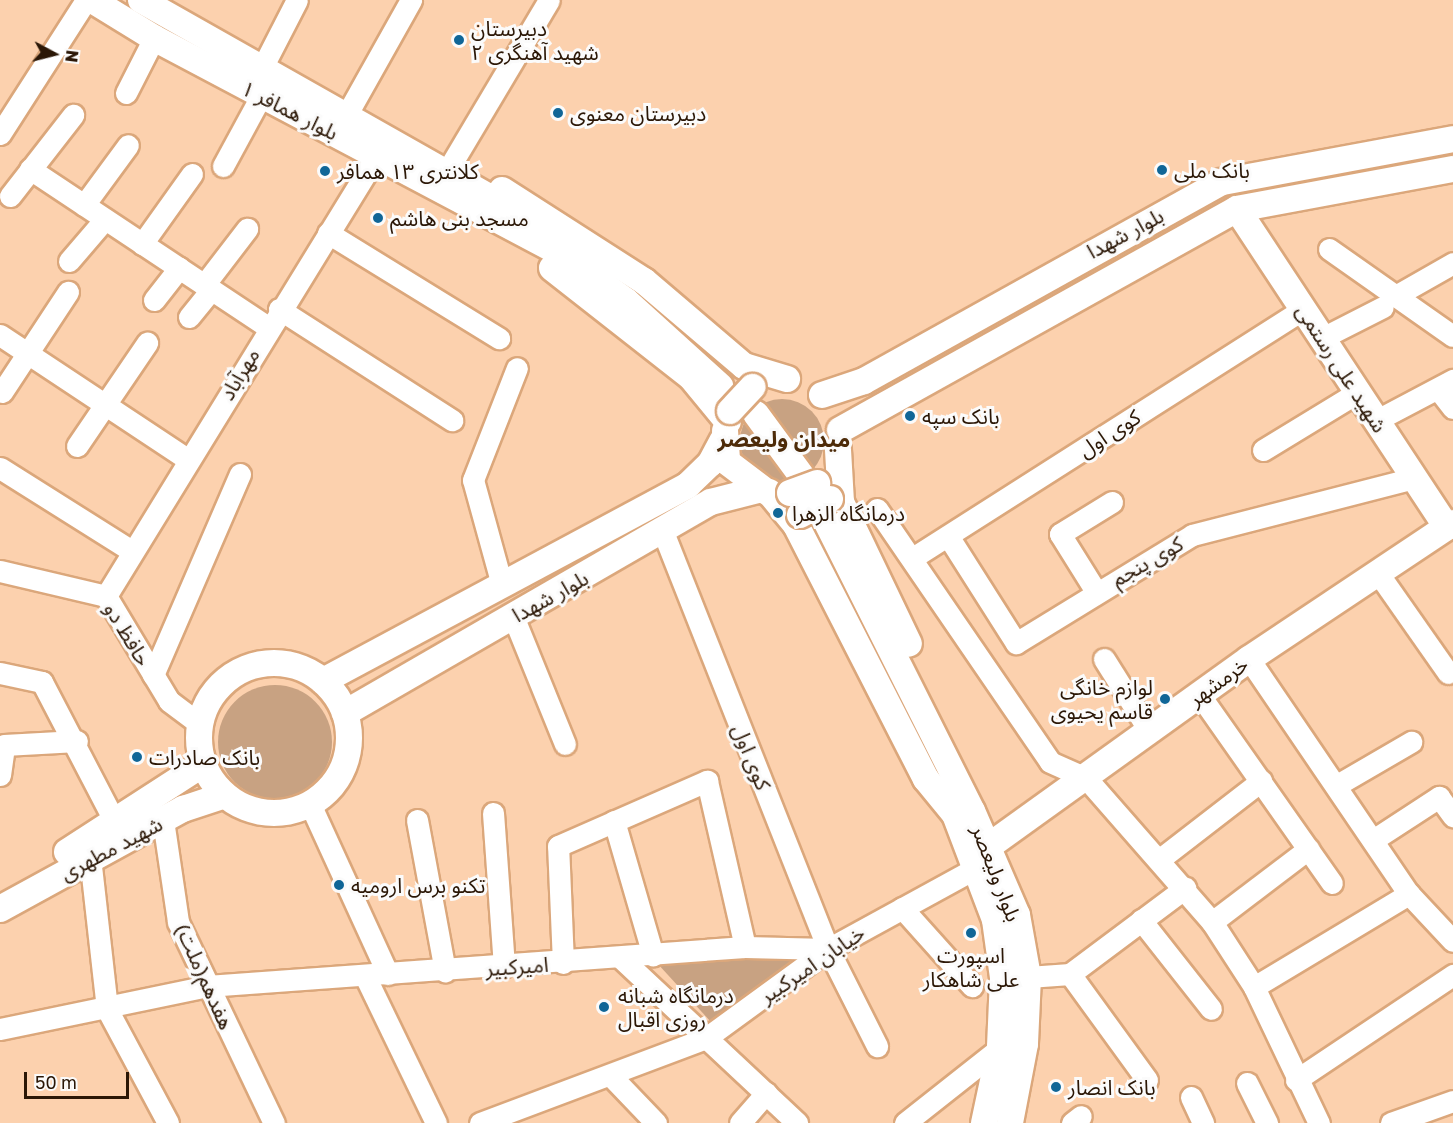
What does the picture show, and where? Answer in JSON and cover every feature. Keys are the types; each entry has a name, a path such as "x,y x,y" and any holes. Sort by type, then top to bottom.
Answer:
{"main road":[{"name":"بلوار همافر ۱","path":"92,0 135,7 262,68 347,114 435,167 626,301 733,400 802,498 882,644"},
{"name":"بلوار همافر ۱","path":"135,7 154,38 261,96 377,155 435,167"},
{"name":"بلوار شهدا","path":"822,395 864,381 1222,182 1360,154 1453,139"},
{"path":"1360,154 1368,186"},
{"path":"435,167 573,231 733,400 727,462 802,498 965,760 965,815"},
{"name":"بلوار شهدا","path":"839,440 1237,209 1453,169"},
{"name":"شهید علی رستمی","path":"1237,209 1414,478 1451,528"},
{"path":"733,400 787,379 822,395 839,440 802,498"},
{"name":"بلوار شهدا","path":"323,681 688,485 710,464 733,400"},
{"path":"802,498 926,780 965,815"},
{"name":"بلوار شهدا","path":"345,713 663,532 711,502 802,498"},
{"name":"خرمشهر","path":"989,846 1150,732 1249,658 1451,528"},
{"name":"بلوار ولیعصر","path":"882,644 965,815 989,846 1017,915 1028,977 1025,1044 1010,1123"},
{"path":"288,664 323,681 345,713 349,732 341,771 310,804 279,813 260,812 225,795 204,764 200,724 217,688 249,666 288,664"},
{"name":"شهید مطهری","path":"0,893 204,764"},
{"name":"شهید مطهری","path":"0,909 90,857 162,820 225,795"},
{"name":"بلوار ولیعصر","path":"965,815 976,868 995,920 1004,978 1000,1048 984,1123"}],"street":[{"path":"0,134 86,0"},
{"path":"262,68 297,0"},
{"path":"347,114 411,0"},
{"path":"435,167 549,0"},
{"path":"126,93 154,38"},
{"path":"223,166 261,96"},
{"path":"10,196 72,115"},
{"path":"84,205 128,145"},
{"name":"مهرآباد","path":"106,596 279,309 377,155"},
{"path":"30,169 268,327"},
{"path":"142,243 192,174"},
{"path":"69,261 105,219"},
{"path":"189,317 247,229"},
{"path":"328,233 498,339"},
{"path":"1329,249 1390,301 1453,336"},
{"path":"1322,338 1453,263"},
{"path":"154,300 179,268"},
{"path":"2,392 68,292"},
{"path":"279,309 453,420"},
{"name":"کوی اول","path":"914,557 1303,309"},
{"path":"0,335 187,459"},
{"path":"77,446 147,343"},
{"path":"502,585 473,480 517,368"},
{"path":"1377,420 1446,385 1453,408"},
{"path":"1263,450 1358,392"},
{"path":"0,468 132,551"},
{"path":"153,675 240,474"},
{"name":"کوی پنجم","path":"948,536 1016,643 1095,591 1192,535 1414,478"},
{"path":"1095,591 1060,534 1112,502"},
{"path":"877,509 914,557 1050,762 1086,778 1160,859 1212,922 1254,987 1296,1080 1319,1123"},
{"name":"کوی اول","path":"663,532 828,949 877,1046"},
{"name":"حافظ دو","path":"0,571 106,596 169,701 200,724"},
{"path":"1378,573 1448,673"},
{"path":"513,616 565,744"},
{"path":"1249,658 1409,894 1453,941"},
{"path":"1104,659 1150,732"},
{"path":"0,673 42,682 77,741 115,822"},
{"path":"1199,694 1332,883"},
{"path":"0,775 4,745 77,741"},
{"path":"1337,785 1411,742"},
{"path":"563,963 558,846 707,781 745,947"},
{"path":"1160,859 1261,781"},
{"path":"1373,840 1439,796 1453,816"},
{"path":"310,804 388,974"},
{"path":"493,813 504,967"},
{"name":"هفدهم(ملت)","path":"162,820 178,922 274,1123"},
{"path":"417,820 445,971"},
{"path":"614,821 653,955"},
{"path":"1212,922 1308,849"},
{"path":"90,857 108,1009 168,1123"},
{"name":"خیابان امیرکبیر","path":"492,1121 706,1038 828,949 976,868"},
{"path":"1028,977 1070,974 1185,888"},
{"path":"1254,987 1409,894"},
{"path":"902,908 972,986"},
{"path":"1141,920 1211,1009"},
{"name":"امیرکبیر","path":"0,1029 108,1009 207,986 622,959 745,947 828,949"},
{"path":"622,959 796,1123"},
{"path":"1070,974 1146,1080"},
{"path":"1296,1080 1453,975"},
{"path":"365,976 436,1123"},
{"path":"905,1123 1000,1048"},
{"path":"611,1076 656,1123"},
{"path":"1247,1083 1267,1123"},
{"path":"740,1123 766,1093"},
{"path":"1191,1097 1203,1123"},
{"path":"1391,1123 1417,1119 1453,1101"}],"shaded area":[{"path":"782,399 798,402 812,411 821,425 824,441 821,457 812,471 798,480 782,483 766,480 752,471 743,457 740,441 743,425 752,411 766,402"},
{"path":"275,685 297,690 315,702 327,720 332,742 327,764 315,782 297,794 275,799 253,794 235,782 223,764 218,742 223,720 235,702 253,690"},
{"path":"805,953 711,1022 657,963"}],"tunnel":[{"path":"722,388 746,423"}],"place":[{"name":"دبیرستان شهید آهنگری ۲","path":"459,40"},
{"name":"دبیرستان معنوی","path":"558,113"},
{"name":"بانک ملی","path":"1162,170"},
{"name":"کلانتری ۱۳ همافر","path":"325,171"},
{"name":"مسجد بنی هاشم","path":"378,218"},
{"name":"بانک سپه","path":"910,416"},
{"name":"درمانگاه الزهرا","path":"778,513"},
{"name":"لوازم خانگی قاسم یحیوی","path":"1165,699"},
{"name":"بانک صادرات","path":"137,757"},
{"name":"تکنو برس ارومیه","path":"339,885"},
{"name":"اسپورت علی شاهکار","path":"971,933"},
{"name":"درمانگاه شبانه روزی اقبال","path":"604,1007"},
{"name":"بانک انصار","path":"1056,1087"}],"district":[{"name":"میدان ولیعصر","path":"784,439"}]}
